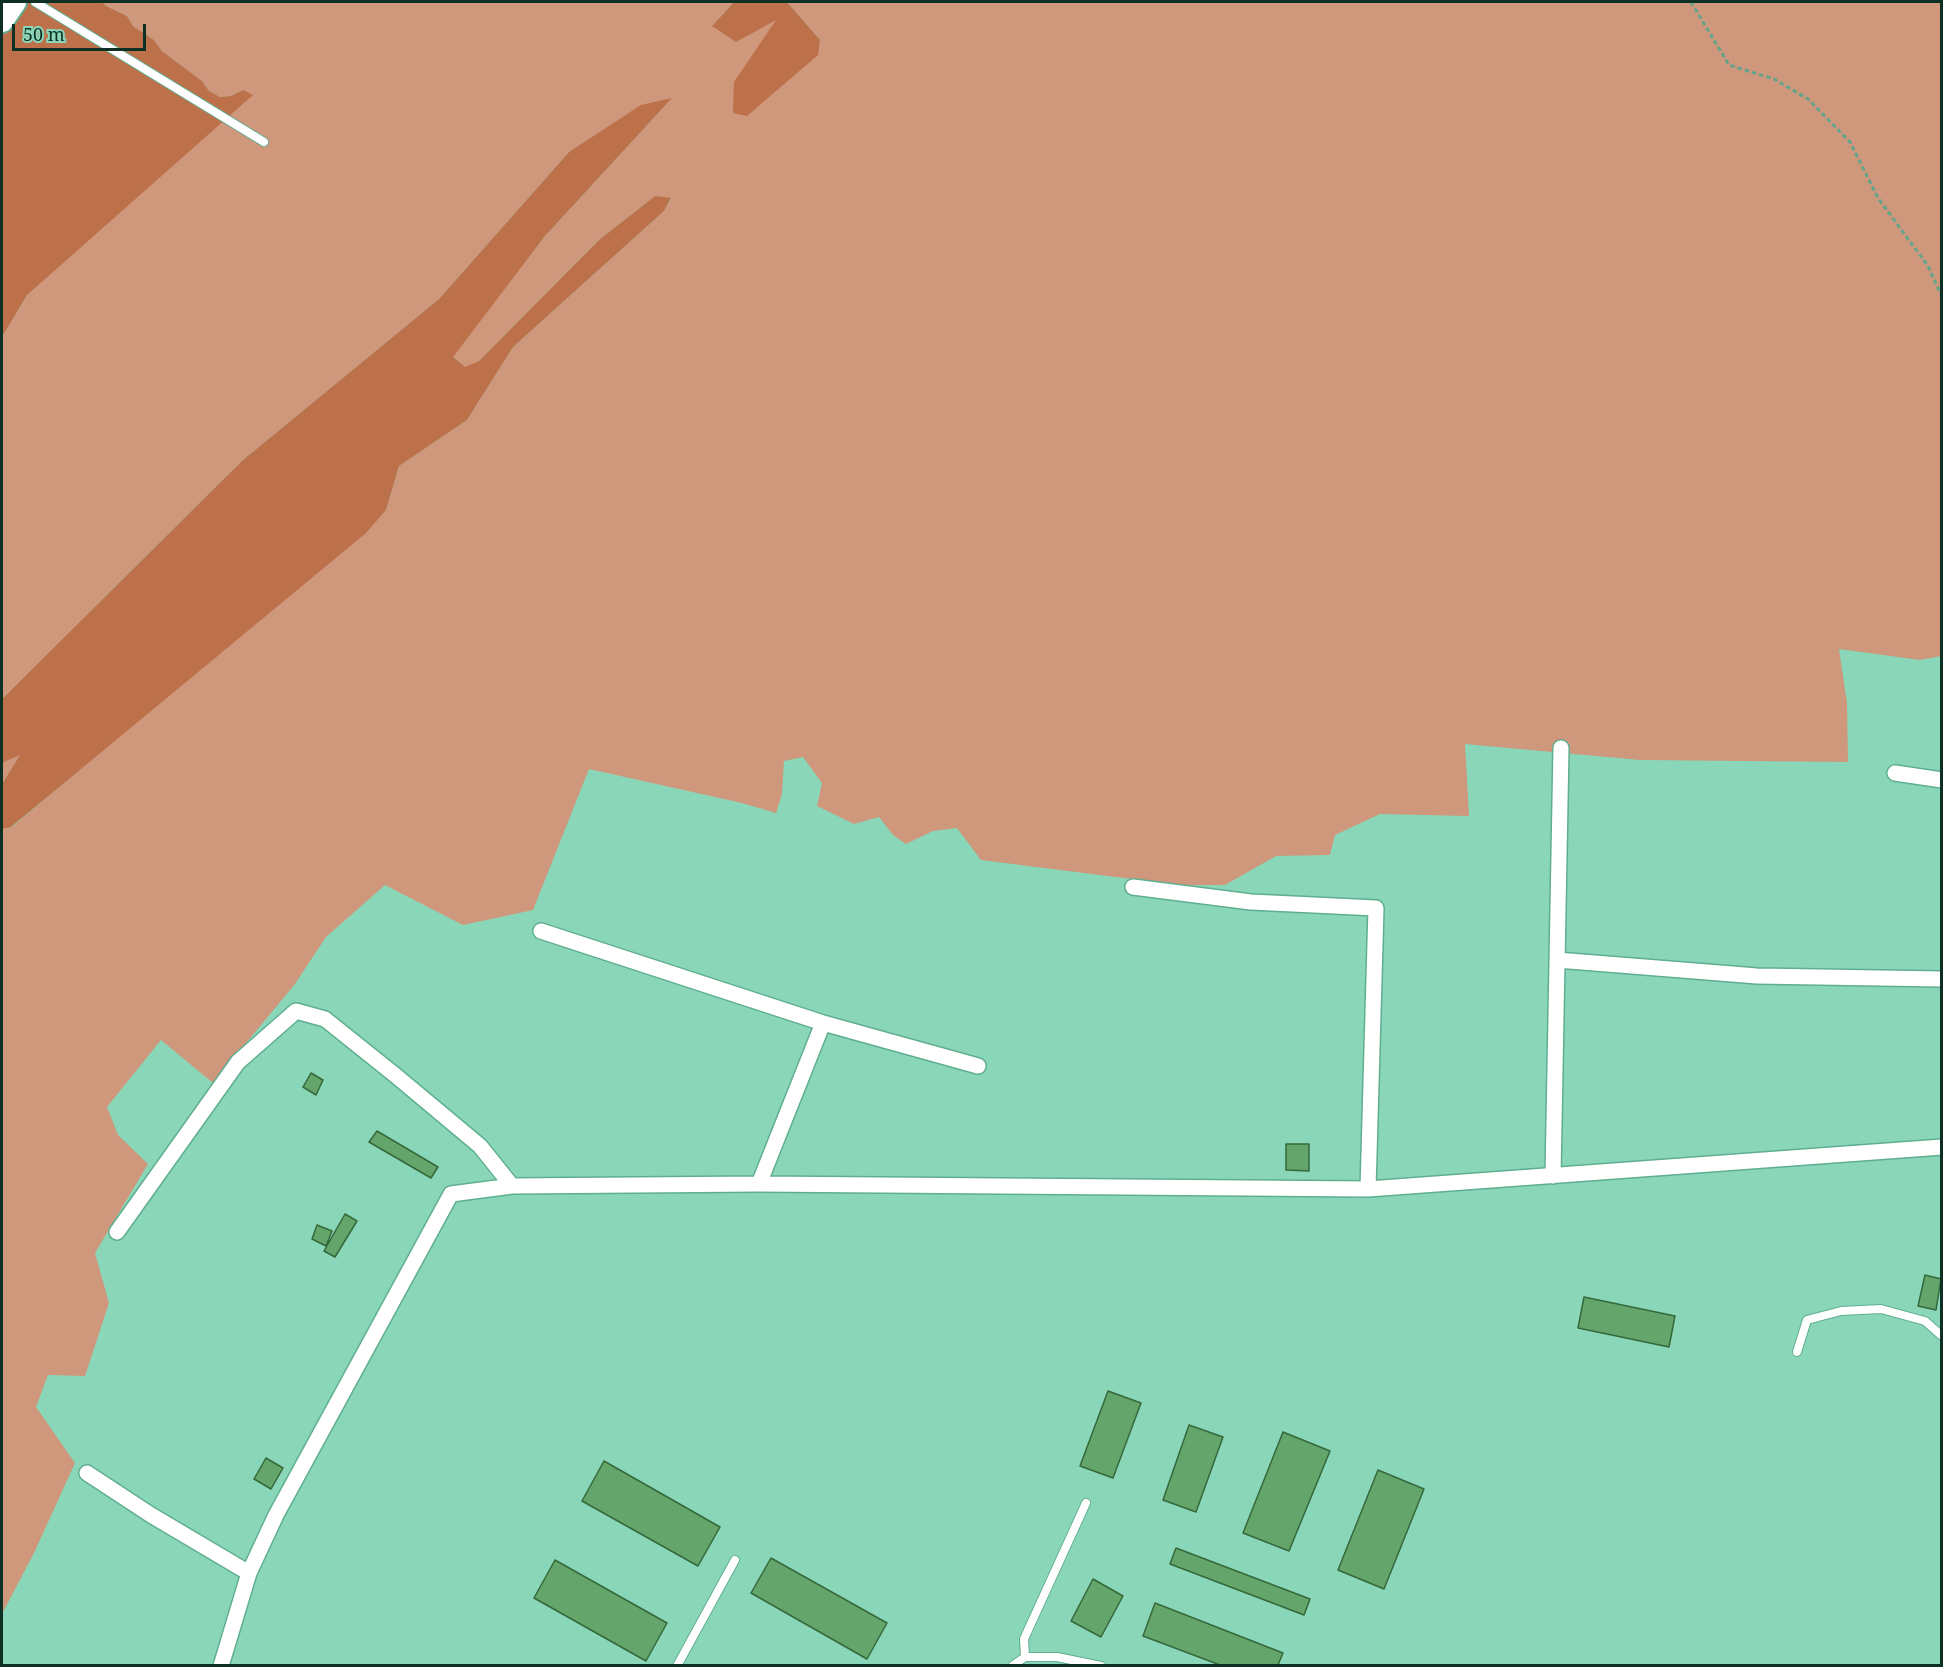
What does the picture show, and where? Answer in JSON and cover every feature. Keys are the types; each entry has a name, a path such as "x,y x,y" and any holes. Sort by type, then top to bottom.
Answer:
{"main road":[{"path":"2,21 15,2"}],"street":[{"path":"1553,1176 1561,748"},
{"path":"1894,773 1941,780"},
{"path":"1133,887 1251,902 1376,908 1368,1189"},
{"path":"541,931 823,1023 978,1066"},
{"path":"1557,960 1757,976 1941,979"},
{"path":"117,1232 238,1062 296,1011 325,1019 395,1074 480,1146 512,1186"},
{"path":"759,1184 823,1023"},
{"path":"222,1665 249,1573 295,1479 451,1194 512,1186 759,1184 1368,1189 1941,1147"},
{"path":"87,1473 151,1515 249,1573"}],"lane":[{"path":"35,2 264,142"},
{"path":"1797,1352 1807,1320 1841,1311 1881,1309 1925,1321 1941,1336"},
{"path":"1025,1657 1024,1639 1086,1503"},
{"path":"677,1665 735,1560"},
{"path":"1011,1665 1025,1657 1057,1657 1101,1665"}],"path":[{"path":"1691,2 1729,65 1774,79 1808,99 1850,142 1878,198 1928,266 1941,297"}],"shaded area":[{"path":"2,2 102,2 127,16 133,26 154,40 162,51 202,81 209,91 220,97 231,96 243,90 253,95 27,295 2,337"},
{"path":"102,2 734,2 712,26 777,18 820,40 787,2 1941,2 1941,656 1920,660 1839,649 1847,703 1848,762 1640,760 1465,744 1469,816 1380,814 1335,835 1330,855 1276,856 1225,885 1179,885 981,860 957,828 933,831 906,844 893,835 879,817 854,824 817,806 822,783 803,757 784,761 782,794 776,813 742,803 589,769 533,910 463,925 385,885 326,937 295,984 213,1083 161,1040 107,1107 118,1135 148,1164 95,1253 109,1303 85,1376 48,1375 36,1407 75,1463 34,1553 2,1614 2,829 12,827 386,510 399,466 467,420 513,347 664,211 671,199 655,196 599,240 479,361 465,368 452,356 545,236 671,99 569,152 439,299 243,460 2,699 2,337 27,295 243,90 231,96 220,97 209,91 202,81 162,51 154,40 133,26 127,16"},
{"path":"734,2 787,2 820,40 818,55 747,116 733,113 734,82 776,20 736,42 712,26"},
{"path":"672,98 545,236 453,357 465,367 479,361 599,240 655,196 671,198 664,211 513,347 467,420 399,466 386,510 366,533 11,827 2,829 2,784 20,755 2,763 2,699 243,460 439,299 569,152 641,105"},
{"path":"21,754 2,784 2,763"}],"building":[{"path":"311,1073 323,1080 316,1095 303,1087"},
{"path":"377,1131 438,1167 431,1178 369,1142"},
{"path":"1286,1144 1309,1144 1309,1171 1286,1170"},
{"path":"345,1214 357,1221 335,1257 324,1251"},
{"path":"317,1225 332,1231 326,1246 312,1239"},
{"path":"1925,1275 1941,1279 1936,1310 1918,1306"},
{"path":"1584,1297 1675,1316 1669,1347 1578,1328"},
{"path":"1108,1391 1141,1403 1113,1478 1080,1466"},
{"path":"1189,1425 1223,1437 1196,1512 1163,1500"},
{"path":"1283,1432 1330,1451 1289,1551 1243,1533"},
{"path":"266,1458 283,1468 271,1489 254,1479"},
{"path":"604,1461 720,1527 698,1566 582,1501"},
{"path":"1378,1470 1424,1489 1384,1589 1338,1570"},
{"path":"1176,1548 1310,1599 1304,1615 1170,1564"},
{"path":"771,1558 887,1623 867,1659 751,1593"},
{"path":"555,1560 667,1623 646,1661 534,1598"},
{"path":"1093,1579 1123,1596 1101,1637 1071,1621"},
{"path":"1155,1603 1283,1653 1278,1665 1220,1665 1143,1636"}]}
